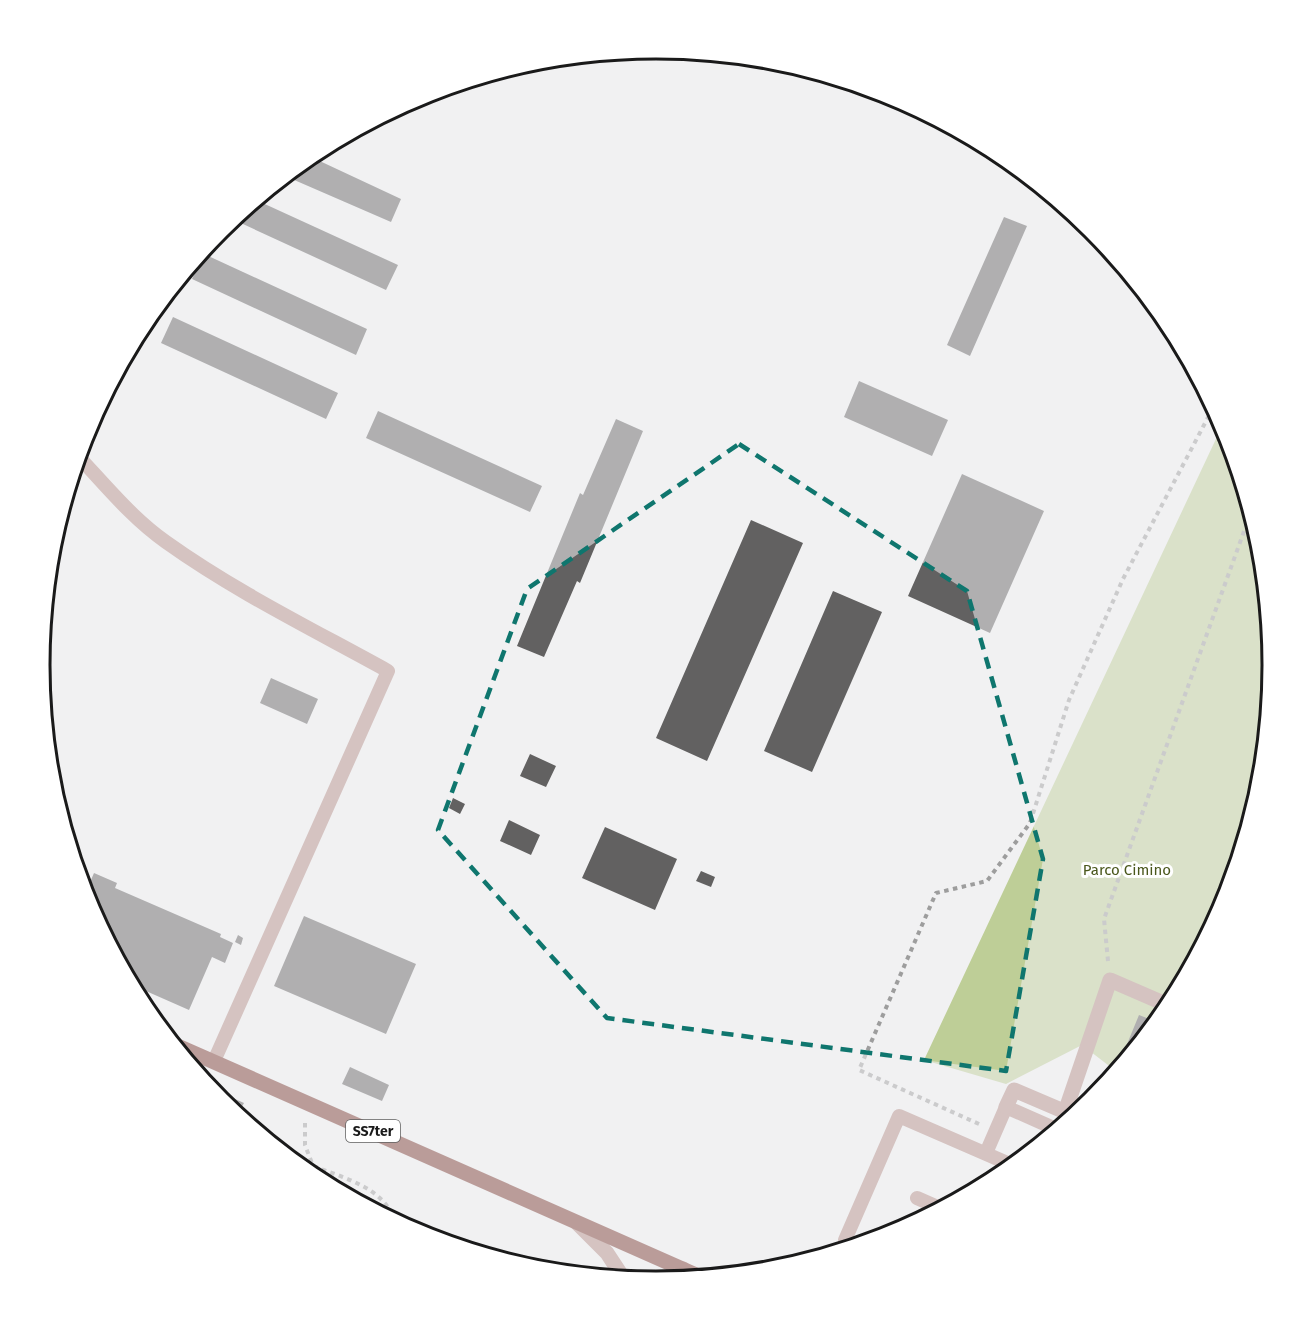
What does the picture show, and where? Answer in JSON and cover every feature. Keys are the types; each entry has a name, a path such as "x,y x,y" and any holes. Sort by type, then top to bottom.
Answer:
{"main road":[{"name":"SS7ter","path":"188,1050 688,1271"}],"street":[{"path":"1072,1106 1110,980 1160,1002"},
{"path":"1006,1107 1014,1090 1066,1112"},
{"path":"575,1221 607,1253 619,1271"},
{"path":"678,1271 683,1269"}],"lane":[{"path":"85,463 123,505 165,542 244,591 388,671 213,1061"},
{"path":"986,1154 1006,1107 1050,1126"},
{"path":"847,1241 845,1240 899,1116 1004,1162"},
{"path":"917,1198 932,1205"}],"path":[{"path":"996,1131 859,1070 936,893 987,881 1030,823 1069,700 1123,579 1209,416"},
{"path":"1110,980 1104,919 1246,526"},
{"path":"305,1101 305,1145 313,1166"},
{"path":"314,1166 365,1186 392,1211"}],"highlighted area":[{"path":"739,444 967,591 1043,859 1006,1071 607,1018 438,830 527,589"}],"green space":[{"name":"Parco Cimino","path":"1217,436 1242,509 1251,547 1261,626 1261,705 1251,784 1242,822 1216,898 1200,934 1160,1002 1137,1035 1110,1067 1082,1045 1006,1084 924,1060"}],"building":[{"path":"319,161 401,199 391,222 293,180"},
{"path":"264,204 398,265 386,290 242,223"},
{"path":"1004,217 1027,226 970,356 947,345"},
{"path":"209,256 367,329 356,355 192,279"},
{"path":"173,317 338,393 326,419 161,343"},
{"path":"859,381 948,420 932,456 844,417"},
{"path":"378,411 542,486 530,512 366,438"},
{"path":"616,419 643,431 580,583 577,581 544,657 517,646 580,493 583,495"},
{"path":"962,474 1044,511 990,633 908,596"},
{"path":"751,520 803,543 707,761 656,738"},
{"path":"833,591 882,612 812,772 764,751"},
{"path":"271,678 318,699 307,724 260,703"},
{"path":"530,754 556,766 546,787 520,776"},
{"path":"453,798 465,804 460,814 449,808"},
{"path":"509,820 540,835 531,855 500,841"},
{"path":"605,827 677,859 655,910 582,878"},
{"path":"701,871 715,877 711,887 696,881"},
{"path":"94,873 117,883 115,888 221,934 220,937 233,943 225,963 212,957 189,1010 145,990 112,934 90,882"},
{"path":"304,916 416,964 386,1034 274,986"},
{"path":"238,935 243,938 241,945 235,942"},
{"path":"1139,1015 1148,1019 1137,1035 1125,1049"},
{"path":"350,1067 389,1085 382,1101 342,1084"},
{"path":"230,1097 244,1103 242,1108"}]}
